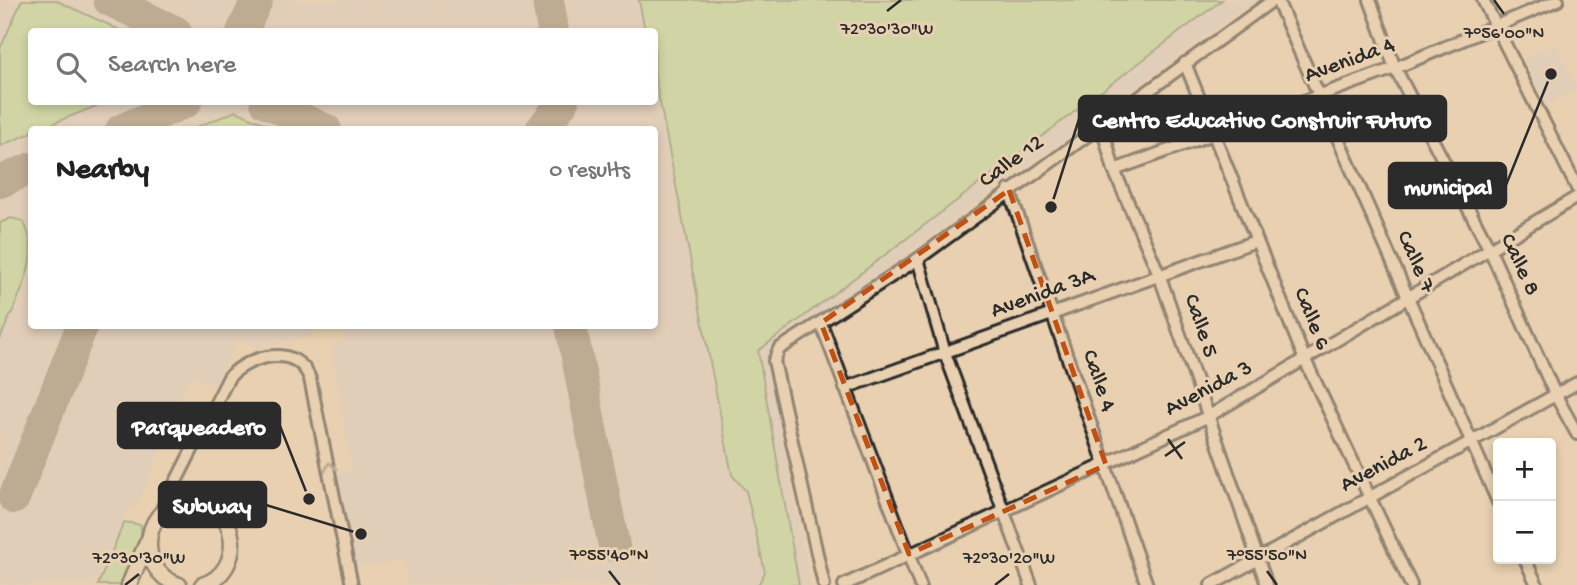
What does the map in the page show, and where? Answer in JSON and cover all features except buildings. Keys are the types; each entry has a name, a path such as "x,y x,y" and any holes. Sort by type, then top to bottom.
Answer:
{"main road":[{"path":"129,585 159,515 173,505 200,502 216,510 228,524 233,541 231,559 221,574 202,585"},
{"path":"148,541 154,566 174,584"}],"street":[{"name":"Calle 12","path":"824,585 774,361 779,349 918,259 1101,123 1275,0"},
{"name":"Calle 7","path":"1275,0 1498,501"},
{"name":"Calle 8","path":"1370,0 1395,68 1489,248 1555,394 1577,434"},
{"path":"1483,0 1577,188"},
{"name":"Avenida 4","path":"1114,170 1395,68 1558,0"},
{"name":"Calle 6","path":"1185,63 1305,360 1410,585"},
{"name":"Calle 5","path":"1101,123 1114,170 1159,274 1267,585"},
{"name":"Calle 4","path":"1009,190 1147,585"},
{"name":"Avenida 3","path":"844,585 1209,416 1577,197"},
{"name":"Avenida 3A","path":"845,388 1256,241"},
{"path":"918,259 945,353 1031,585"},
{"path":"821,323 920,585"},
{"path":"159,515 207,415 229,377 243,365 260,358 290,358 302,365 310,379 352,585"},
{"name":"Avenida 2","path":"1211,585 1577,383"},
{"path":"1526,564 1537,585"}],"highlighted area":[{"path":"1009,190 1106,465 909,554 821,323"}],"shaded area":[{"path":"0,0 1254,0 768,356 810,585 408,585 403,560 353,568 337,473 352,471 331,344 346,341 344,329 658,329 658,126 28,126 28,329 314,329 311,337 258,347 236,339 215,386 190,376 136,508 129,505 94,585 0,585"},
{"path":"1555,44 1577,89 1546,105 1524,60"}],"green space":[{"path":"22,0 55,0 116,28 28,28 28,105 99,105 46,126 28,126 28,134 0,146 0,49"},
{"path":"639,0 1222,0 758,351 799,585 758,585 765,572 746,491 732,475 658,93 658,28 644,28"},
{"path":"236,111 270,126 199,126"},
{"path":"11,218 23,221 28,233 28,269 0,339 0,223"},
{"path":"124,522 141,525 141,552 129,585 98,585"}],"taxiway":[{"path":"109,0 168,28"},
{"path":"244,28 257,0"},
{"path":"548,0 552,28"},
{"path":"130,126 179,105"},
{"path":"272,105 317,126"},
{"path":"544,126 561,105"},
{"path":"0,182 28,170"},
{"path":"14,498 81,329"},
{"path":"572,329 614,546"}],"place":[{"name":"municipal","path":"1551,74"},
{"name":"Centro Educativo Construir Futuro","path":"1051,207"},
{"name":"Parqueadero","path":"309,499"},
{"name":"Subway","path":"361,534"}]}
